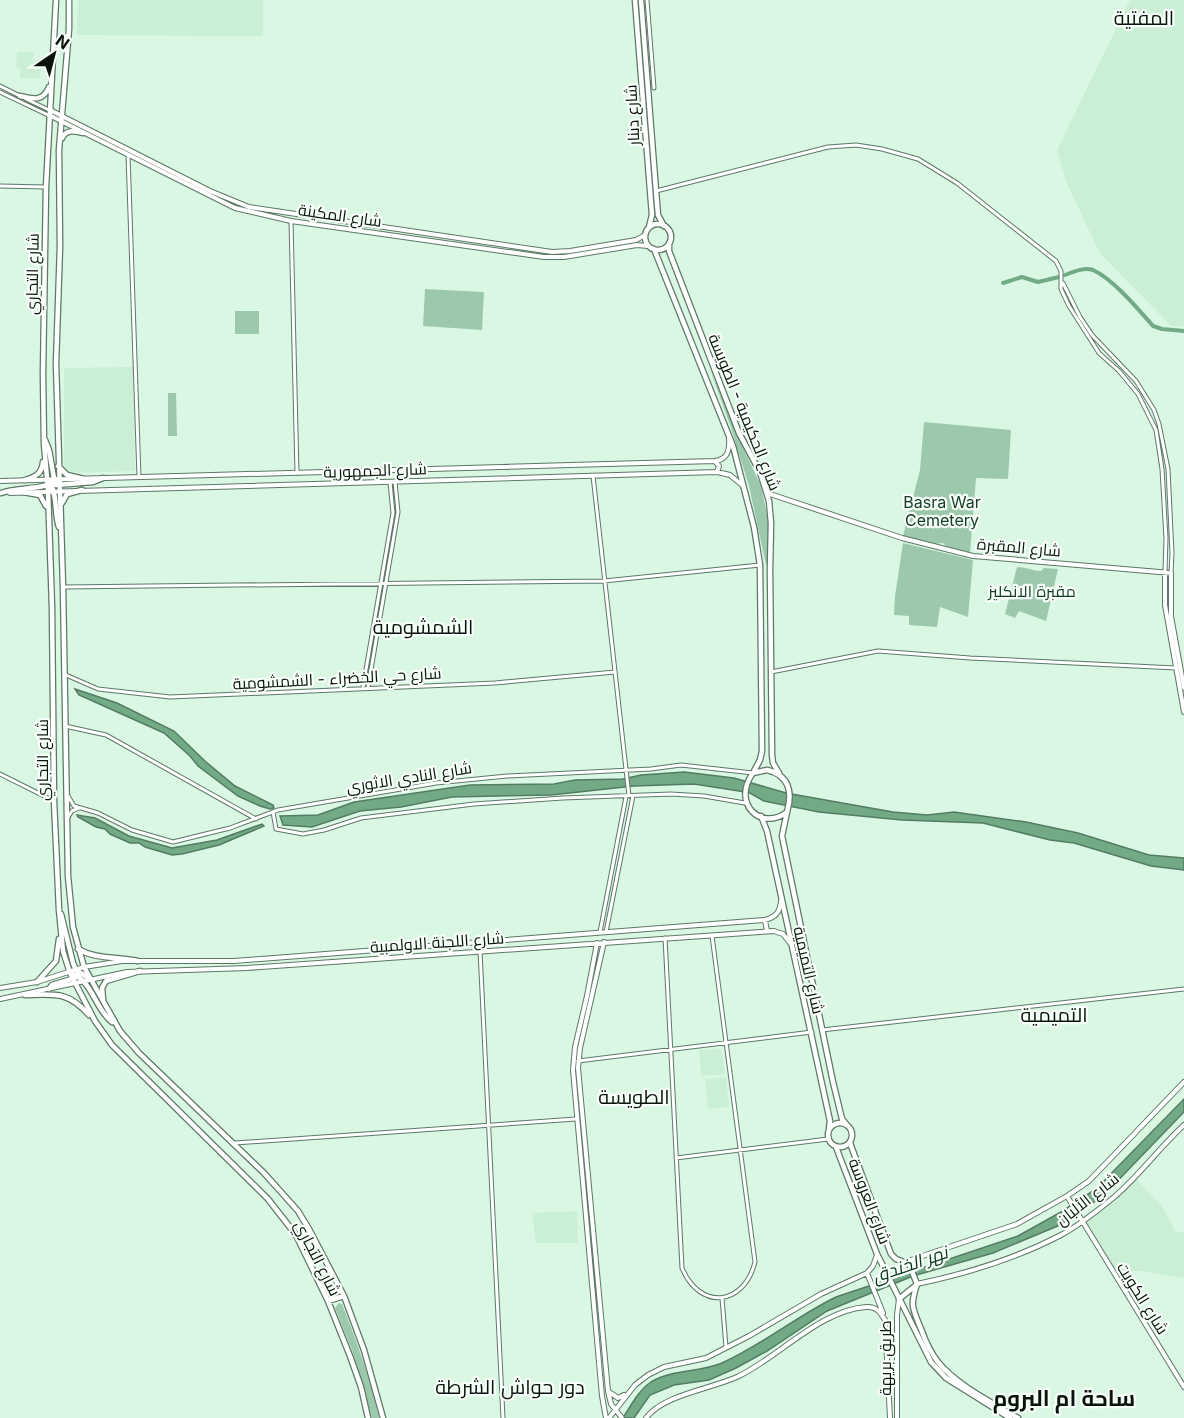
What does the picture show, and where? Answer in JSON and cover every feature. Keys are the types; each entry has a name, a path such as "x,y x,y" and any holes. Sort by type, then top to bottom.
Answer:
{"main road":[{"name":"شارع التجاري","path":"56,0 48,112 43,312 44,448 61,532 70,900 78,949 84,967 114,1023 139,1053 235,1143 298,1211 344,1296 364,1350 383,1417"},
{"name":"شارع التجاري","path":"69,0 59,150 60,246 56,342 58,465 49,513 58,910 63,951 70,973"},
{"name":"شارع دينار","path":"635,0 652,215 649,227"},
{"name":"شارع دينار","path":"641,0 658,215 664,226"},
{"path":"20,96 41,98 51,82"},
{"name":"شارع المكينة","path":"48,112 236,203 555,257 637,245 651,247"},
{"name":"شارع المكينة","path":"62,119 83,133 235,208 291,221 552,252 636,240 645,235"},
{"path":"59,150 62,137 66,132 83,133"},
{"path":"656,224 664,226 670,232 669,243 663,249 651,247 645,235 649,227 656,224"},
{"name":"شارع الحكيمية - الطويسة","path":"669,243 669,251 739,433 760,472 767,493 771,523 772,755 775,768 779,773"},
{"name":"شارع الحكيمية - الطويسة","path":"651,247 693,344 729,436 754,527 760,565 762,751 753,773"},
{"path":"693,344 696,339 700,338 703,341"},
{"path":"729,436 729,452 723,459 715,461 719,466 717,472 733,476 745,489"},
{"path":"44,437 48,448 56,517 61,532"},
{"path":"25,480 36,476 42,470 44,448"},
{"name":"شارع الجمهورية","path":"1,493 23,492 84,479 104,478 715,461"},
{"path":"58,465 67,475 84,479"},
{"name":"شارع الجمهورية","path":"0,481 25,480 82,490 717,472"},
{"path":"154,477 151,483 155,487"},
{"path":"1,493 14,488 93,482 104,478"},
{"path":"60,518 65,496 69,492 82,490"},
{"path":"23,492 41,496 49,513"},
{"name":"شارع المقبرة","path":"767,493 902,538 973,556 1171,573"},
{"path":"1165,572 1165,605 1184,712"},
{"path":"1171,573 1171,616 1184,688"},
{"path":"760,599 770,598"},
{"path":"760,610 765,608 770,610"},
{"path":"767,770 779,773 787,781 790,792 788,809 773,818 756,814 745,803 744,796 749,779 753,773 767,770"},
{"name":"شارع التميمية","path":"788,809 782,836 822,1030 842,1119 846,1124"},
{"name":"شارع التميمية","path":"761,816 767,831 812,1032 830,1121 829,1130"},
{"path":"781,900 775,916 765,920 767,931 778,931 783,934 792,949"},
{"name":"شارع التجاري","path":"58,910 63,918 76,976 95,1021 112,1045 233,1164 281,1214 296,1235 328,1302 358,1379 368,1418"},
{"name":"شارع اللجنة الاولمبية","path":"84,967 138,961 234,961 765,920"},
{"path":"37,982 50,970 58,958 60,921"},
{"name":"شارع اللجنة الاولمبية","path":"84,981 140,971 229,969 767,931"},
{"path":"512,939 513,949"},
{"path":"500,940 501,950"},
{"path":"604,942 578,1061 608,1391 611,1404 620,1416"},
{"path":"597,943 588,996 575,1047 573,1070 578,1146 607,1418"},
{"path":"78,949 94,957 138,961"},
{"path":"0,999 49,989 76,976 84,967"},
{"path":"103,1002 102,988 106,981 140,971"},
{"path":"0,988 37,982 70,973 84,981 102,1012 114,1023"},
{"path":"76,976 90,979"},
{"path":"25,995 67,996 80,1005 95,1021"},
{"path":"575,1047 580,1048"},
{"path":"905,1262 1017,1224 1068,1198 1089,1181 1184,1082"},
{"path":"835,1124 846,1124 852,1133 850,1143 844,1147 836,1147 828,1138 829,1130 835,1124"},
{"name":"شارع الألبان","path":"916,1281 962,1272 1022,1252 1061,1235 1115,1196 1184,1125"},
{"name":"شارع العروسة","path":"850,1143 891,1254 896,1259 905,1262"},
{"path":"578,1146 585,1146"},
{"name":"شارع العروسة","path":"836,1147 877,1254 932,1362 939,1371 1010,1418"},
{"name":"شارع الكويت","path":"1068,1198 1184,1387"},
{"path":"607,1418 635,1385 654,1371 706,1358 726,1348 807,1301 867,1273 873,1266 877,1254"},
{"path":"905,1262 910,1266 916,1281 912,1305 926,1342 936,1360 966,1385 1018,1418"},
{"name":"طريق بريهة","path":"867,1273 886,1322 890,1418"},
{"path":"899,1299 906,1295 916,1281"},
{"path":"328,1302 344,1296"},
{"name":"طريق بريهة","path":"897,1418 899,1299"},
{"path":"646,1418 662,1404 736,1377 772,1356 820,1323 848,1311 873,1307 880,1312 886,1322"},
{"path":"608,1391 618,1398 627,1394"}],"street":[{"path":"647,0 654,88"},
{"path":"0,86 48,112"},
{"path":"0,92 48,112"},
{"path":"656,191 828,147 856,145 882,149 918,159 957,183 1056,261 1061,271 1061,289 1068,306 1099,353 1128,381 1148,414 1156,430 1160,450 1167,551 1165,572"},
{"path":"128,155 139,478"},
{"path":"0,186 46,187"},
{"path":"291,221 297,472"},
{"path":"1062,281 1092,335 1136,381 1154,412 1166,455 1171,573"},
{"path":"1088,338 1092,335"},
{"path":"1148,414 1154,412"},
{"path":"593,476 629,795 614,890 603,932"},
{"path":"368,687 399,512 393,482"},
{"path":"363,688 393,513 393,482"},
{"path":"1164,513 1170,512"},
{"path":"63,587 604,581 760,565"},
{"path":"771,672 878,651 1176,668"},
{"name":"شارع حي الخضراء - الشمشومية","path":"64,674 98,689 170,697 525,681 615,672"},
{"path":"65,726 106,735 256,819"},
{"name":"شارع النادي الاثوري","path":"80,807 132,830 173,842 256,819 273,812 436,783 681,765 753,773"},
{"path":"0,774 54,801"},
{"path":"273,812 276,830 303,834 362,818 441,807 563,798 671,794 704,796 745,803"},
{"path":"67,795 71,804 80,807"},
{"path":"603,932 609,889 629,795"},
{"path":"68,817 72,811 80,807"},
{"path":"609,889 614,890"},
{"path":"665,938 682,1268 689,1282 698,1290 707,1295 722,1298 737,1293 745,1286 755,1262 712,935"},
{"path":"480,951 503,1418"},
{"path":"822,1030 1184,989"},
{"path":"578,1061 812,1032"},
{"path":"235,1143 576,1119"},
{"path":"676,1158 828,1138"},
{"path":"722,1298 726,1348"}],"shaded area":[{"path":"78,0 263,0 263,36 77,35"},
{"name":"المفتية","path":"1130,0 1184,0 1184,326 1171,326 1099,252 1066,181 1057,150"},
{"path":"17,52 34,52 32,60 42,62 39,79 20,78 21,68 16,67"},
{"path":"133,367 135,471 64,473 64,368"},
{"path":"75,689 117,703 174,731 235,786 273,805 274,808 260,806 238,796 198,766 164,733 79,695"},
{"path":"684,772 734,778 786,793 893,812 927,815 954,812 1026,822 1078,833 1149,855 1184,858 1184,870 1151,866 1074,843 1050,840 983,823 902,820 819,812 764,801 750,793 694,784 634,786 551,795 452,797 401,807 360,811 312,827 283,825 280,816 318,815 354,802 470,785 554,784 575,780 623,779 641,775"},
{"path":"77,815 95,818 129,836 172,848 217,840 262,824 264,826 219,845 172,855 139,843 130,843"},
{"path":"721,1049 725,1074 701,1076 699,1050"},
{"path":"726,1077 729,1107 708,1109 705,1079"},
{"name":"نهر الخندق","path":"1184,1099 1184,1112 1103,1196 1060,1225 993,1253 913,1276 827,1311 767,1351 736,1368 709,1380 674,1385 650,1395 634,1418 623,1418 643,1389 659,1378 722,1363 836,1297 1018,1236 1061,1212 1096,1189"},
{"path":"1134,1177 1162,1206 1176,1233 1184,1231 1184,1278 1143,1271 1113,1271 1082,1222 1115,1196"},
{"path":"577,1211 578,1243 536,1243 532,1213"}],"green space":[{"path":"425,289 484,292 482,330 423,326"},
{"path":"235,311 259,311 259,334 235,334"},
{"path":"710,369 761,486 768,519 768,562 766,565 749,486"},
{"path":"168,393 176,393 177,436 168,436"},
{"name":"Basra War Cemetery","path":"924,422 1011,430 1008,479 976,478 970,553 948,548 943,543 935,544 903,536 920,470"},
{"path":"903,543 973,560 968,617 940,607 937,627 909,625 909,616 894,615"},
{"name":"مقبرة الانكليز","path":"1017,567 1041,571 1044,568 1058,569 1046,621 1019,611 1015,618 1005,614"},
{"path":"339,1303 342,1304 358,1346 379,1418 372,1418 353,1353 335,1308"}],"waterway":[{"path":"1065,275 1082,269 1093,270 1117,287 1153,326 1184,331"},
{"path":"1003,283 1022,277 1038,282 1059,277"}],"district":[{"name":"المفتية","path":"1144,18"},
{"name":"الشمشومية","path":"423,627"},
{"name":"التميمية","path":"1054,1015"},
{"name":"الطويسة","path":"634,1097"},
{"name":"دور حواش الشرطة","path":"510,1387"},
{"name":"ساحة ام البروم","path":"1064,1398"}]}
